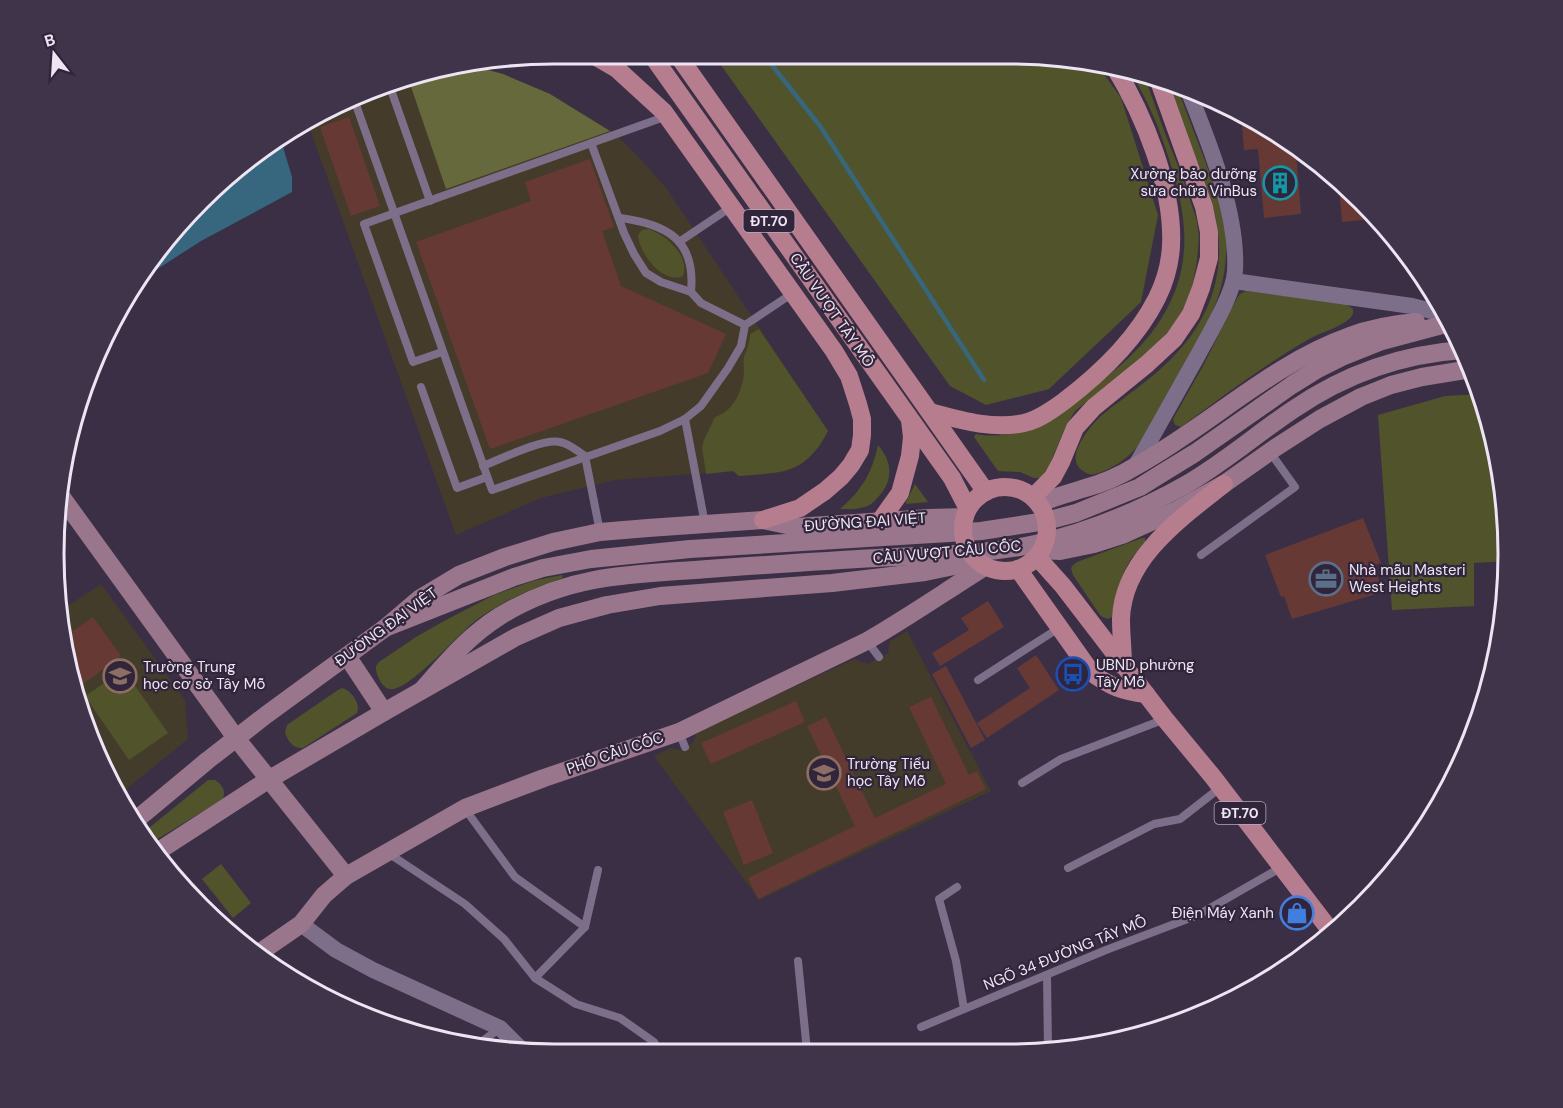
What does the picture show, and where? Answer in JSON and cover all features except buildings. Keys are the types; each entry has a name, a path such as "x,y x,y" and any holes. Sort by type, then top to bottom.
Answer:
{"main road":[{"path":"608,64 617,69 664,112 834,351 849,376 862,419 860,450 841,477 825,491 800,508 763,520"},
{"name":"CẦU VƯỢT TÂY MỖ","path":"658,64 952,478 967,513"},
{"name":"CẦU VƯỢT TÂY MỖ","path":"684,64 986,492"},
{"path":"930,412 965,422 1004,425 1025,423 1042,416 1082,387 1107,365 1145,319 1167,273 1171,248 1170,208 1164,183 1143,124 1121,78"},
{"path":"1036,501 1053,477 1075,428 1094,407 1174,339 1191,314 1201,288 1209,258 1209,232 1204,207 1162,89"},
{"path":"880,521 900,492 910,456 912,437 909,419"},
{"path":"1124,666 1121,618 1125,595 1134,571 1146,554 1183,517 1224,484"},
{"path":"1010,487 1022,490 1036,501 1044,513 1047,532 1039,553 1031,562 1018,569 997,570 982,564 970,552 963,529 967,513 975,499 986,492 1010,487"},
{"name":"ĐT.70","path":"1039,553 1327,926"},
{"path":"1018,569 1091,672 1106,683 1124,691 1146,694"}],"street":[{"path":"1135,467 1221,311 1234,281 1234,234 1227,203 1192,100"},
{"path":"1234,281 1412,306 1437,317"},
{"path":"1036,501 1101,483 1135,467 1257,386 1324,347 1349,336 1393,325 1440,321"},
{"name":"CẦU VƯỢT CẦU CỐC","path":"386,628 490,586 543,568 609,556 981,531 1023,525 1076,513 1140,486 1195,453 1317,370 1352,353 1441,323"},
{"name":"CẦU VƯỢT CẦU CỐC","path":"422,690 463,644 501,616 533,599 594,580 682,571 993,550 1035,544 1077,533 1131,513 1189,483 1321,391 1389,362 1454,351"},
{"path":"1039,553 1094,544 1122,535 1177,510 1224,484 1320,419 1361,397 1391,385 1462,370"},
{"path":"68,505 236,738 346,876"},
{"name":"ĐƯỜNG ĐẠI VIỆT","path":"141,816 236,738 386,628 419,599 459,575 505,557 600,532 763,520 796,527 967,513"},
{"path":"163,848 268,780 384,712 516,637 559,618 608,605 660,596 853,581 982,564"},
{"name":"PHỐ CẦU CỐC","path":"265,949 301,924 324,895 346,876 465,808 544,778 682,740 893,626 982,564"},
{"path":"347,656 384,712"},
{"path":"301,924 336,950 373,970 500,1028 513,1041"}],"lane":[{"path":"392,92 430,201"},
{"path":"357,107 492,490 660,431 685,419 701,406 728,368 741,346 745,325 793,293"},
{"path":"442,352 412,362 364,224 667,116"},
{"path":"591,143 624,233 646,273 661,282 691,292 701,303 745,325"},
{"path":"679,242 731,207"},
{"path":"620,218 656,225 674,235 690,262 691,292"},
{"path":"421,387 457,488 487,477"},
{"path":"685,419 705,524"},
{"path":"483,466 544,442 559,442 573,447 585,456 600,532"},
{"path":"1201,555 1295,487 1270,452"},
{"path":"978,680 1059,628"},
{"path":"867,641 879,657"},
{"path":"1022,783 1060,759 1165,719"},
{"path":"1068,868 1154,824 1180,819 1221,787"},
{"path":"465,808 515,878 585,927"},
{"path":"388,853 465,904 504,939 535,978 576,1004 620,1018 655,1044"},
{"name":"NGÕ 34 ĐƯỜNG TÂY MỖ","path":"921,1027 1106,950 1198,915 1282,867"},
{"path":"535,978 585,927 598,870"},
{"path":"957,887 939,900 956,962 964,1009"},
{"path":"798,961 806,1044"},
{"path":"1047,975 1048,1041"},
{"path":"487,1038 500,1028"}],"shaded area":[{"path":"486,70 503,74 550,94 615,134 634,152 666,188 828,431 820,446 804,462 784,472 739,476 733,471 615,480 541,498 456,535 310,129 337,115 397,90 427,81"},
{"name":"Trường Trung học cơ sở Tây Mỗ","path":"101,584 185,700 188,739 125,790 90,711 74,649 68,606"},
{"name":"Trường Tiểu học Tây Mỗ","path":"907,631 991,791 759,900 654,756 670,748 680,750 693,743 697,732 854,659 868,664 888,653 890,641"}],"green space":[{"path":"720,64 1009,64 1041,66 1104,74 1121,98 1158,215 1141,302 1049,389 986,405 950,386"},
{"path":"486,70 503,74 550,94 610,131 446,189 411,86"},
{"path":"1135,81 1148,85 1197,221 1199,237 1197,261 1192,287 1184,310 1168,332 1147,353 1075,411 1066,426 1047,473 1041,478 1034,478 1020,472 998,471 974,437 976,434 991,436 1020,432 1060,412 1105,378 1145,341 1172,299 1183,259 1183,218 1175,177 1157,124"},
{"path":"1171,92 1180,96 1218,195 1226,243 1221,288 1209,320 1137,447 1113,467 1089,474 1078,467 1076,462 1077,450 1083,438 1102,416 1159,370 1185,344 1197,327 1214,290 1218,270 1218,229 1205,183"},
{"path":"649,229 675,247 683,261 683,276 675,278 660,272 647,258 638,235 642,230"},
{"path":"1246,291 1346,304 1353,309 1353,314 1340,325 1311,338 1277,359 1181,427 1175,425 1173,419 1237,298"},
{"path":"759,329 828,431 811,456 801,464 780,472 739,476 733,471 706,474 702,447 704,440 715,417 727,410 736,399 743,378 744,359 750,334"},
{"path":"1472,395 1473,397 1482,427 1494,490 1498,562 1474,563 1474,606 1392,610 1378,415 1445,396"},
{"path":"878,445 886,457 889,470 884,490 868,506 840,509 865,480 873,464"},
{"path":"915,484 928,502 906,504"},
{"path":"1145,538 1145,543 1125,570 1114,614 1107,619 1104,618 1073,575 1071,568 1077,562"},
{"path":"562,575 563,578 517,596 485,614 423,670 401,686 389,689 380,681 376,669 379,662 416,637 494,595 533,581"},
{"path":"124,670 168,733 129,760 85,696"},
{"path":"342,688 349,691 354,698 358,706 357,713 303,748 291,744 285,733 287,725"},
{"path":"208,780 215,780 224,791 223,799 157,839 149,828"},
{"path":"221,864 251,903 233,918 202,879"}],"water":[{"path":"283,146 292,177 292,192 201,241 156,270 186,231 208,208 231,186"}],"waterway":[{"path":"771,64 820,126 984,380"}],"place":[{"name":"Xưởng bảo dưỡng sửa chữa VinBus","path":"1280,183"},
{"name":"Nhà mẫu Masteri West Heights","path":"1326,579"},
{"name":"UBND phường Tây Mỗ","path":"1073,674"},
{"name":"Trường Trung học cơ sở Tây Mỗ","path":"120,676"},
{"name":"Trường Tiểu học Tây Mỗ","path":"824,773"},
{"name":"Điện Máy Xanh","path":"1297,913"}]}
